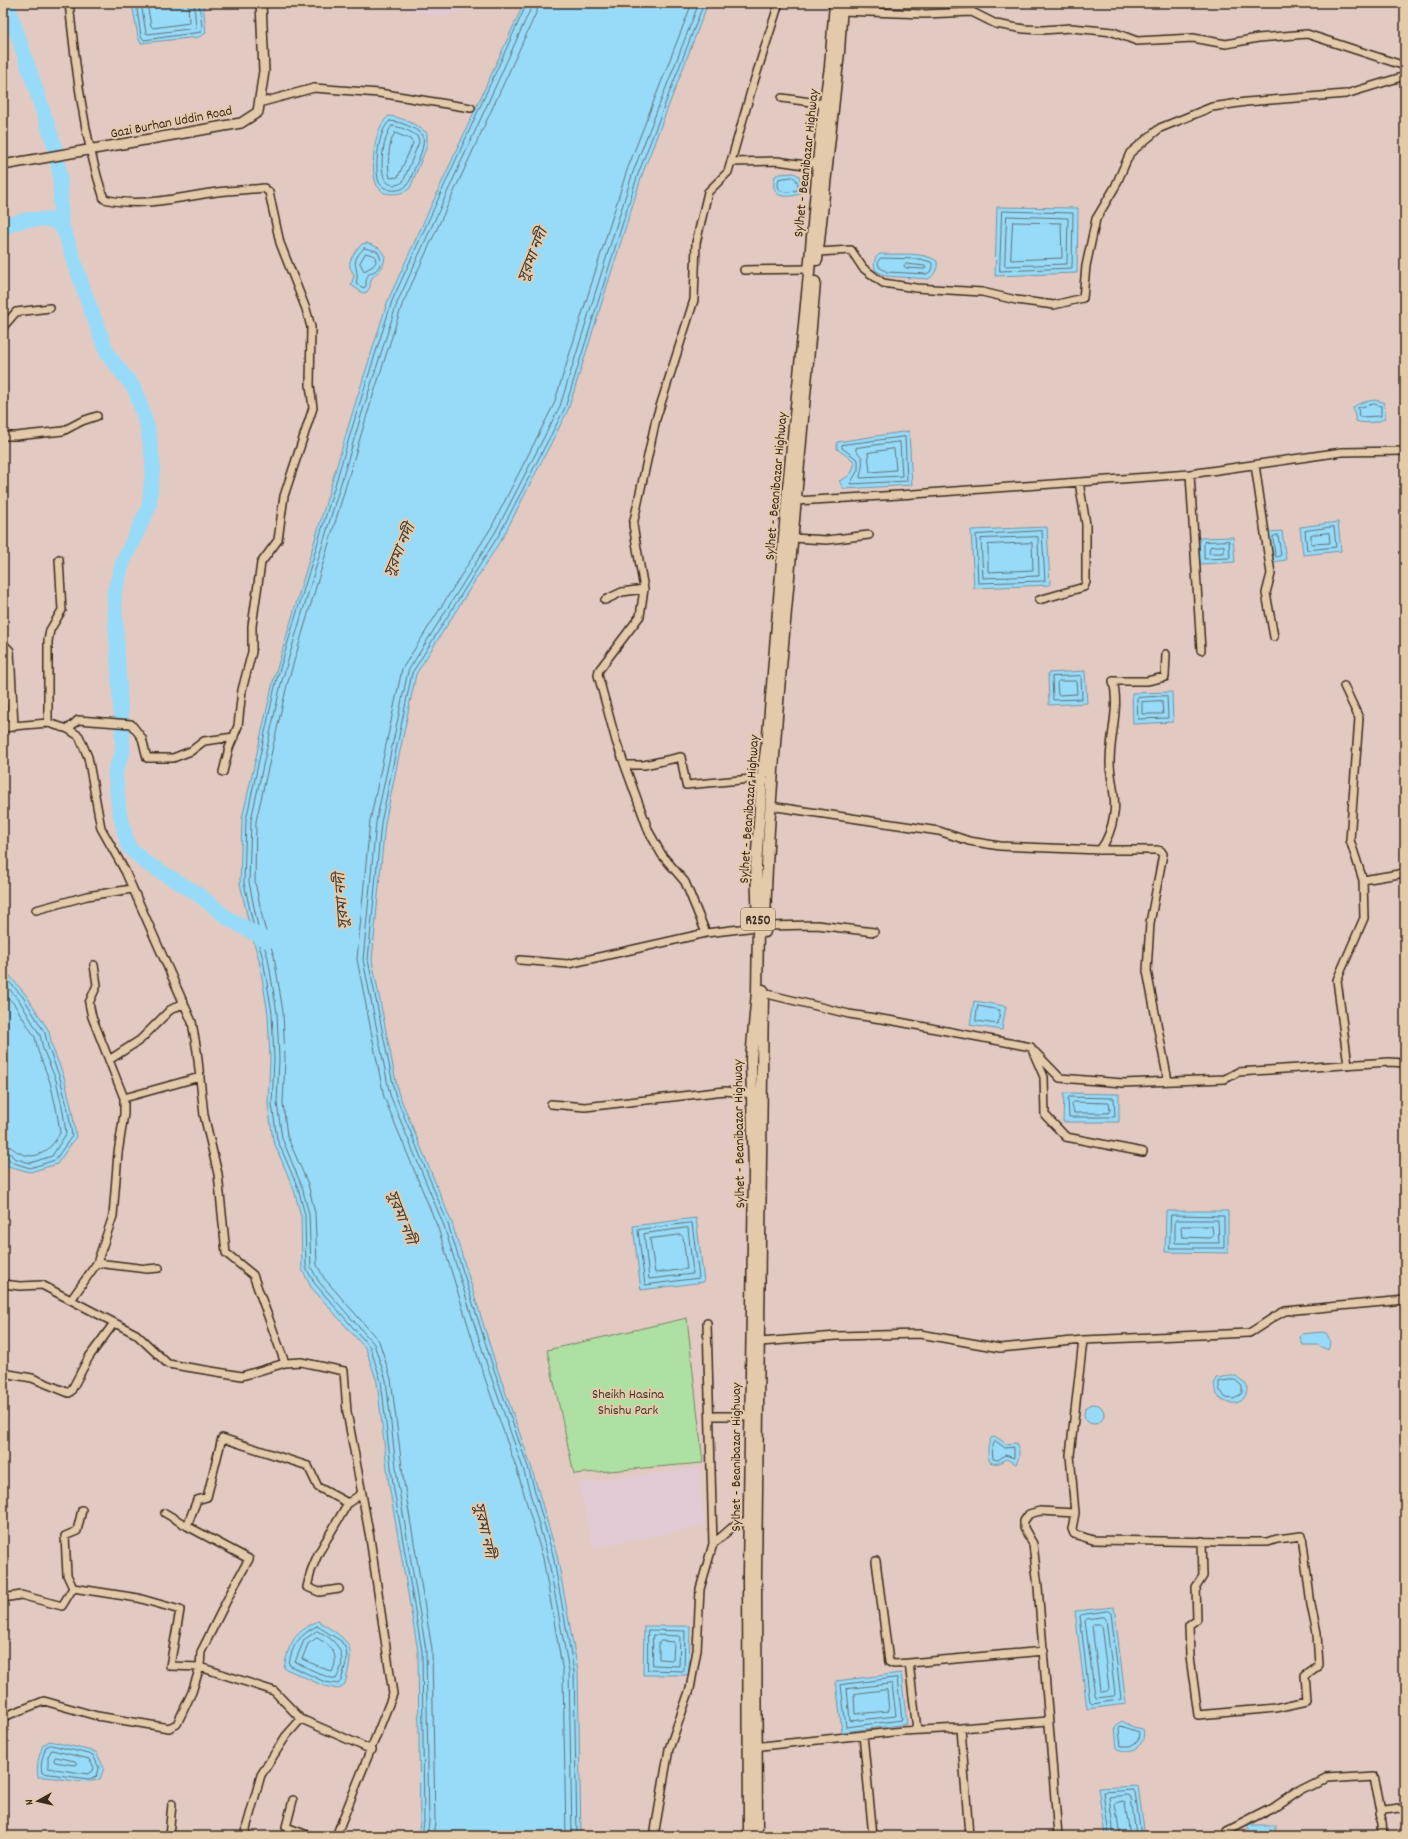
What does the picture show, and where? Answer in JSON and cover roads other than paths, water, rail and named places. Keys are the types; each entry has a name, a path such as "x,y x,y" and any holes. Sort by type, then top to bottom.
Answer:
{"main road":[{"name":"Sylhet - Beanibazar Highway","path":"748,1836 752,1816 753,1519 760,1342 763,992 761,927 756,866 762,778 768,735 788,487 810,269 824,104 839,6"},
{"name":"Sylhet - Beanibazar Highway","path":"753,1519 750,1416 754,1173 751,1059 771,788 795,501 818,252 839,52 839,6"},
{"name":"Sylhet - Beanibazar Highway","path":"752,1816 757,1836"}],"street":[{"path":"69,3 78,88 90,151 104,199 121,203 181,199 217,192 264,188 269,192 280,243 306,309 311,327 310,385 313,408 284,496 278,540 262,563 252,626 252,652 242,690 238,726 229,748 224,772"},
{"name":"Gazi Burhan Uddin Road","path":"3,165 90,151 241,123 258,112 264,71 261,3"},
{"path":"706,933 685,882 662,855 649,832 625,765 598,675 599,670 640,616 644,589 633,525 656,419 694,300 696,243 708,192 728,172 779,3"},
{"path":"839,6 926,14 972,12 996,24 1024,29 1043,30 1071,28 1113,32 1137,41 1193,38 1226,44 1258,38 1307,34 1405,66"},
{"path":"818,252 851,250 863,268 882,283 916,288 982,292 1016,300 1054,305 1083,298 1086,266 1096,219 1115,186 1130,153 1160,128 1212,107 1246,102 1346,94 1405,76"},
{"path":"259,104 314,88 379,94 471,108"},
{"path":"782,98 824,104"},
{"path":"731,162 777,161 805,165 819,161"},
{"path":"744,270 810,269"},
{"path":"3,327 16,312 50,308"},
{"path":"3,436 63,431 82,421 97,416"},
{"path":"795,501 1190,474 1342,452 1405,451"},
{"path":"1255,465 1271,574 1266,593 1274,637"},
{"path":"1190,474 1201,650"},
{"path":"1039,600 1084,587 1086,582 1086,524 1079,482"},
{"path":"792,538 826,540 869,534"},
{"path":"48,723 48,641 50,630 62,610 59,559"},
{"path":"605,600 622,592 644,589"},
{"path":"3,645 9,651 13,726"},
{"path":"1100,850 1107,841 1114,813 1114,788 1110,763 1116,693 1113,681 1147,680 1165,677 1166,654"},
{"path":"1344,686 1359,718 1350,840 1363,880 1364,918 1337,980 1348,1065"},
{"path":"68,728 78,720 131,724 142,738 147,758 173,758 190,751 204,741 234,737"},
{"path":"3,726 48,723 68,728 79,736 88,757 101,828 125,871 192,1022 204,1115 218,1174 226,1253 253,1275 285,1362"},
{"path":"625,765 644,765 681,757 686,785 762,778 771,788"},
{"path":"770,806 939,831 969,841 1000,846 1161,851 1163,854 1150,923 1147,971 1168,1081"},
{"path":"1363,880 1405,873"},
{"path":"36,910 87,896 132,889"},
{"path":"520,960 568,964 706,933 761,927 817,925 874,932"},
{"path":"71,1300 97,1263 113,1216 118,1153 124,1114 124,1098 92,1017 89,1003 97,985 94,966"},
{"path":"763,992 849,1014 1031,1047 1060,1078 1123,1084 1225,1079 1238,1072 1389,1062 1405,1063"},
{"path":"109,1060 140,1040 170,1010 184,1004"},
{"path":"1031,1047 1044,1077 1045,1115 1066,1138 1143,1152"},
{"path":"124,1098 200,1077"},
{"path":"551,1104 585,1107 725,1091 752,1094"},
{"path":"97,1263 146,1269 159,1268"},
{"path":"3,1284 20,1286 42,1285 136,1334 168,1364 242,1376 285,1362 301,1362 344,1371 346,1412 370,1538 393,1694 372,1750 336,1836"},
{"path":"760,1342 838,1336 920,1334 1000,1348 1082,1340 1249,1333 1265,1325 1272,1317 1285,1311 1405,1300"},
{"path":"3,1373 32,1378 69,1393 89,1357 114,1323"},
{"path":"654,1836 668,1749 690,1689 697,1650 700,1589 713,1544 707,1323"},
{"path":"1082,1340 1070,1455 1075,1513 1072,1529 1074,1534 1093,1540 1202,1541 1268,1542 1277,1539 1302,1536 1311,1604 1317,1634 1319,1665 1306,1675 1307,1701 1276,1708 1198,1715 1190,1658 1189,1625 1197,1619 1196,1587 1203,1576 1202,1541"},
{"path":"710,1416 750,1416"},
{"path":"187,1526 197,1500 207,1497 222,1438 308,1466 318,1487 348,1503"},
{"path":"339,1589 319,1592 307,1587 311,1571 318,1554 348,1503 361,1494"},
{"path":"73,1588 67,1575 64,1536 77,1531 82,1510"},
{"path":"1058,1836 1048,1721 1044,1651 1033,1544 1024,1528 1024,1521 1029,1514 1040,1511 1075,1513"},
{"path":"3,1717 44,1701 97,1716 169,1728 177,1724 192,1692 200,1667 201,1652 249,1559 165,1513"},
{"path":"713,1544 736,1524 753,1519"},
{"path":"876,1561 889,1662 894,1664 909,1663 1044,1651"},
{"path":"73,1588 138,1598 180,1610 170,1666 200,1667 274,1691 301,1719 372,1750"},
{"path":"3,1598 21,1595 62,1606 73,1588"},
{"path":"909,1663 918,1730"},
{"path":"244,1836 261,1775 286,1736 301,1719"},
{"path":"752,1747 918,1730 1048,1721"},
{"path":"961,1728 969,1836"},
{"path":"863,1735 873,1836"},
{"path":"1228,1836 1228,1831 1273,1808 1301,1789 1325,1777 1374,1774 1384,1836"},
{"path":"293,1800 286,1827 310,1836"},
{"path":"169,1836 172,1804"},
{"path":"1381,1812 1405,1807"}],"water":[{"path":"132,3 203,3 206,33 199,37 141,43 138,37"},
{"name":"সুরমা নদী","path":"524,3 708,3 642,175 568,410 504,535 416,674 385,823 372,960 398,1092 452,1223 495,1362 531,1466 557,1555 578,1671 581,1836 418,1836 420,1823 418,1651 389,1485 377,1382 366,1349 311,1287 302,1269 301,1216 294,1190 273,1140 268,1104 270,1059 268,1014 259,960 250,929 240,883 242,819 273,682 352,414 388,300"},
{"path":"389,116 400,118 409,122 427,133 427,146 410,188 398,194 384,193 377,186 374,176 373,167 377,137 384,121"},
{"path":"794,173 799,176 803,189 800,194 794,196 779,195 774,188 775,176 779,174"},
{"path":"997,207 1078,208 1077,273 995,276"},
{"path":"367,243 379,248 385,256 382,268 372,278 367,292 363,293 351,285 354,276 350,267 350,261 353,254 362,244"},
{"path":"880,254 909,254 924,256 937,261 936,269 929,279 886,276 875,270 875,259"},
{"path":"1374,400 1384,402 1385,418 1379,421 1371,422 1356,421 1353,408 1360,403"},
{"path":"909,431 912,485 844,489 839,481 851,474 854,461 837,449 837,442"},
{"path":"1338,522 1341,551 1303,555 1300,527"},
{"path":"1047,527 1050,585 974,588 971,530"},
{"path":"1282,531 1286,560 1272,562 1268,532"},
{"path":"1233,537 1235,562 1200,564 1199,538"},
{"path":"1085,671 1087,703 1049,705 1048,673"},
{"path":"1172,692 1173,722 1133,724 1132,693"},
{"path":"3,968 26,995 49,1031 52,1046 64,1077 72,1110 76,1137 57,1164 30,1172 8,1166 3,1157"},
{"path":"974,1001 1006,1006 1002,1030 970,1025"},
{"path":"1064,1093 1119,1094 1119,1122 1063,1122"},
{"path":"1166,1211 1228,1211 1228,1253 1165,1252"},
{"path":"696,1218 704,1282 641,1290 633,1226"},
{"path":"1326,1333 1329,1339 1330,1345 1328,1350 1318,1345 1303,1345 1300,1337 1302,1334"},
{"path":"1236,1376 1247,1385 1246,1394 1242,1400 1237,1403 1231,1403 1220,1398 1214,1386 1216,1378"},
{"path":"1094,1404 1101,1407 1104,1414 1101,1421 1094,1424 1087,1421 1084,1414 1087,1407"},
{"path":"992,1437 998,1438 1006,1444 1016,1443 1019,1453 1016,1464 1006,1459 998,1463 990,1462 988,1449 989,1442"},
{"path":"1114,1607 1126,1704 1087,1709 1075,1611"},
{"path":"318,1621 345,1640 350,1652 350,1660 345,1684 338,1689 324,1686 284,1668 288,1651 294,1639 304,1629"},
{"path":"644,1626 690,1626 689,1675 643,1675"},
{"path":"901,1673 907,1724 842,1732 836,1681"},
{"path":"1122,1721 1133,1727 1143,1729 1143,1740 1133,1750 1123,1751 1117,1749 1115,1728"},
{"path":"50,1741 96,1752 104,1768 100,1779 85,1782 38,1777 37,1773 40,1753 43,1745"},
{"path":"1138,1786 1145,1836 1105,1836 1098,1788"},
{"path":"1248,1825 1276,1825 1276,1836 1248,1836"}],"waterway":[{"path":"7,3 54,144 60,175 61,225"},
{"path":"3,229 13,223 26,220 49,219 61,225 108,355 135,389 148,429 153,464 149,507 123,562 114,594 123,751 115,772 119,810 128,846 146,863 195,892 229,919 268,941"}],"park label":[{"name":"Sheikh Hasina Shishu Park","path":"628,1402"}]}
